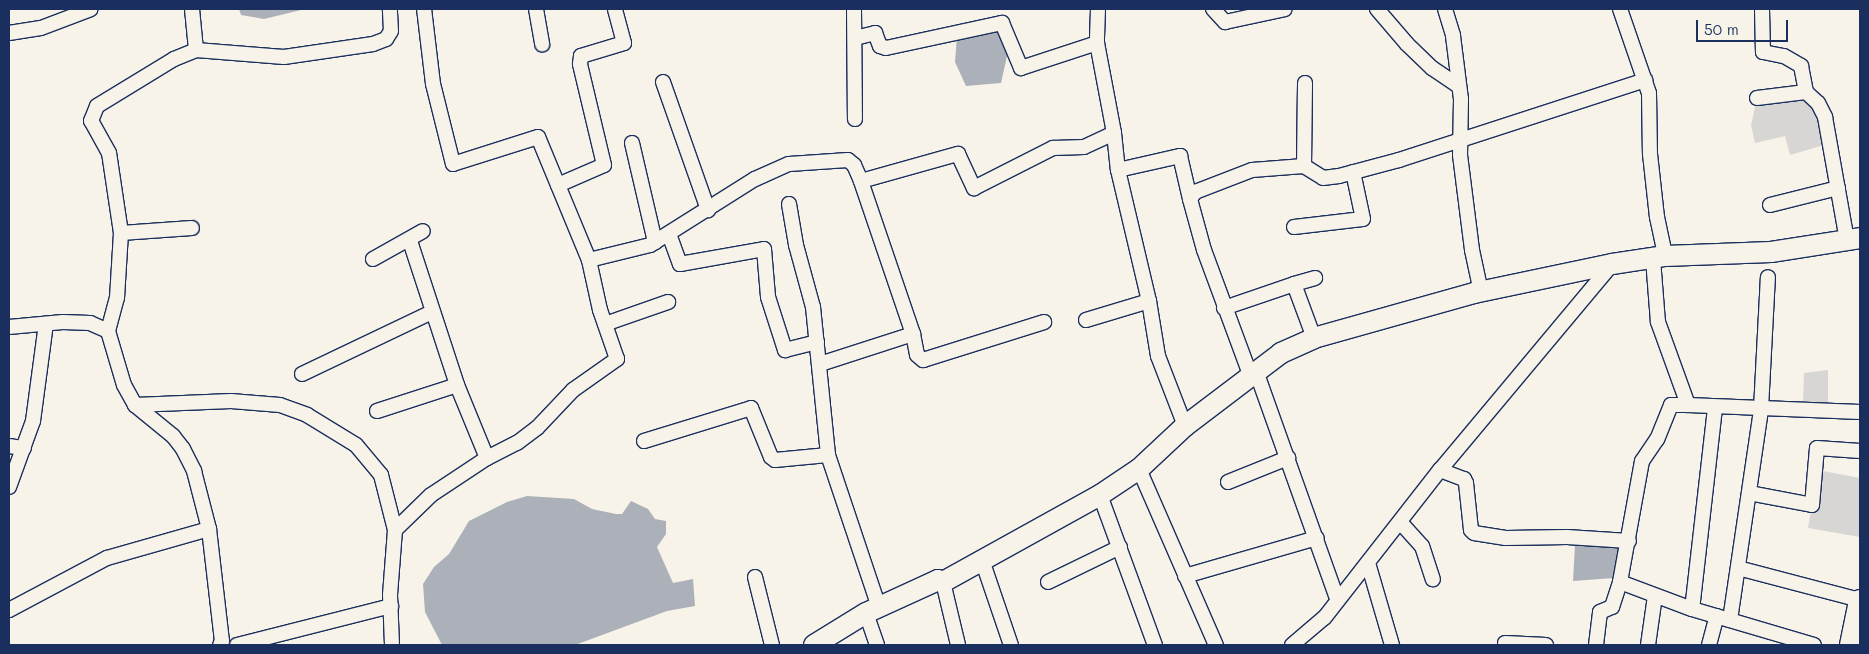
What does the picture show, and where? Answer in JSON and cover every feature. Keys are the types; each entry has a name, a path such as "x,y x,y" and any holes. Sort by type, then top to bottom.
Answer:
{"main road":[{"path":"1851,645 1860,600"}],"street":[{"path":"9,33 41,28 91,9"},
{"path":"192,9 196,50"},
{"path":"220,645 222,641 209,529 194,471 173,436 135,405 124,385 108,331 117,298 121,233 109,153 91,121 97,106 174,59 196,50 284,56 347,50 386,39 391,31 390,9"},
{"path":"396,530 431,495 487,458 517,443 537,428 574,390 618,359 605,324 589,260 538,137 454,164 433,84 424,9"},
{"path":"536,9 542,44"},
{"path":"558,185 604,165 580,64 580,56 624,44 615,9"},
{"path":"854,9 855,119"},
{"path":"1098,9 1097,43 1114,133 1118,170 1149,301 1158,356 1184,426"},
{"path":"1213,9 1225,22 1285,9"},
{"path":"1377,9 1407,44 1459,86"},
{"path":"1445,9 1453,36 1459,86 1460,139 1470,242 1481,292"},
{"path":"1620,9 1649,93 1650,154 1657,217 1659,258 1658,322 1688,405"},
{"path":"814,645 872,610 938,580 943,582 1100,495 1138,469 1184,426 1281,353 1314,338 1481,292 1612,264 1659,258 1771,252 1854,240 1838,188 1825,117 1818,103 1806,92 1801,66 1784,56 1763,52 1762,9"},
{"path":"855,38 874,33 880,46 886,48 1002,23 1021,68 1097,43"},
{"path":"1190,199 1195,192 1252,170 1304,166 1324,178 1353,172 1645,80"},
{"path":"663,82 708,210"},
{"path":"1304,166 1305,83"},
{"path":"1757,98 1806,92"},
{"path":"861,182 958,154 974,188 1054,148 1084,147 1114,133"},
{"path":"632,143 655,242"},
{"path":"1118,170 1180,156 1190,199 1224,308 1288,458 1337,599"},
{"path":"589,260 655,242 754,179 789,164 848,160 854,165 861,182 913,334 917,356 923,360 1044,322"},
{"path":"1294,227 1363,219 1353,172"},
{"path":"1770,205 1838,188"},
{"path":"789,204 796,245 813,307 828,456 872,610 877,645"},
{"path":"121,233 192,228"},
{"path":"373,259 410,241 423,231"},
{"path":"670,234 680,264 764,249 768,297 785,350 817,342"},
{"path":"410,241 457,385 487,458"},
{"path":"1292,645 1325,617 1337,599 1401,524 1440,470 1612,264"},
{"path":"1709,645 1724,618 1738,568 1761,409 1768,277"},
{"path":"1224,308 1315,278"},
{"path":"1294,284 1314,338"},
{"path":"1086,320 1149,301"},
{"path":"605,324 668,302"},
{"path":"302,374 432,312"},
{"path":"9,327 90,323 108,331"},
{"path":"9,487 24,448 38,392 46,324"},
{"path":"820,364 913,334"},
{"path":"377,411 457,385"},
{"path":"135,405 252,402 280,405 307,415 356,445 381,475 396,530 391,606 392,645"},
{"path":"1596,645 1600,612 1612,607 1620,582 1629,541 1642,461 1657,440 1670,405 1860,412"},
{"path":"644,441 751,408 771,457 775,460 828,456"},
{"path":"1692,609 1715,408"},
{"path":"9,446 24,448"},
{"path":"1749,493 1812,505 1817,448 1860,451"},
{"path":"1228,482 1288,458"},
{"path":"1138,469 1216,645"},
{"path":"1440,470 1464,479 1466,482 1471,530 1474,533 1506,538 1567,537 1629,541"},
{"path":"1100,495 1154,645"},
{"path":"1401,524 1422,546 1433,579"},
{"path":"9,610 107,558 209,529"},
{"path":"1185,576 1316,538"},
{"path":"1048,582 1120,547"},
{"path":"982,560 1011,645"},
{"path":"1368,563 1392,645"},
{"path":"1738,568 1860,600"},
{"path":"755,577 772,645"},
{"path":"943,582 958,645"},
{"path":"1620,582 1692,609 1814,645"},
{"path":"1648,645 1655,596"},
{"path":"237,645 391,606"},
{"path":"1505,644 1546,645"}],"shaded area":[{"path":"239,9 305,9 264,19 241,15"},
{"path":"995,27 1009,47 1001,83 966,86 955,62 957,36"},
{"path":"1806,92 1831,143 1790,155 1785,136 1755,143 1751,125 1757,98"},
{"path":"1828,370 1828,403 1803,402 1804,373"},
{"path":"1818,470 1860,478 1860,537 1808,528"},
{"path":"527,496 574,499 592,509 616,514 622,514 631,501 648,509 655,519 666,521 666,534 657,547 673,583 693,579 695,606 667,611 575,645 442,645 425,612 423,584 434,567 449,554 469,521 507,502"},
{"path":"1623,542 1614,578 1573,581 1575,545"}]}
